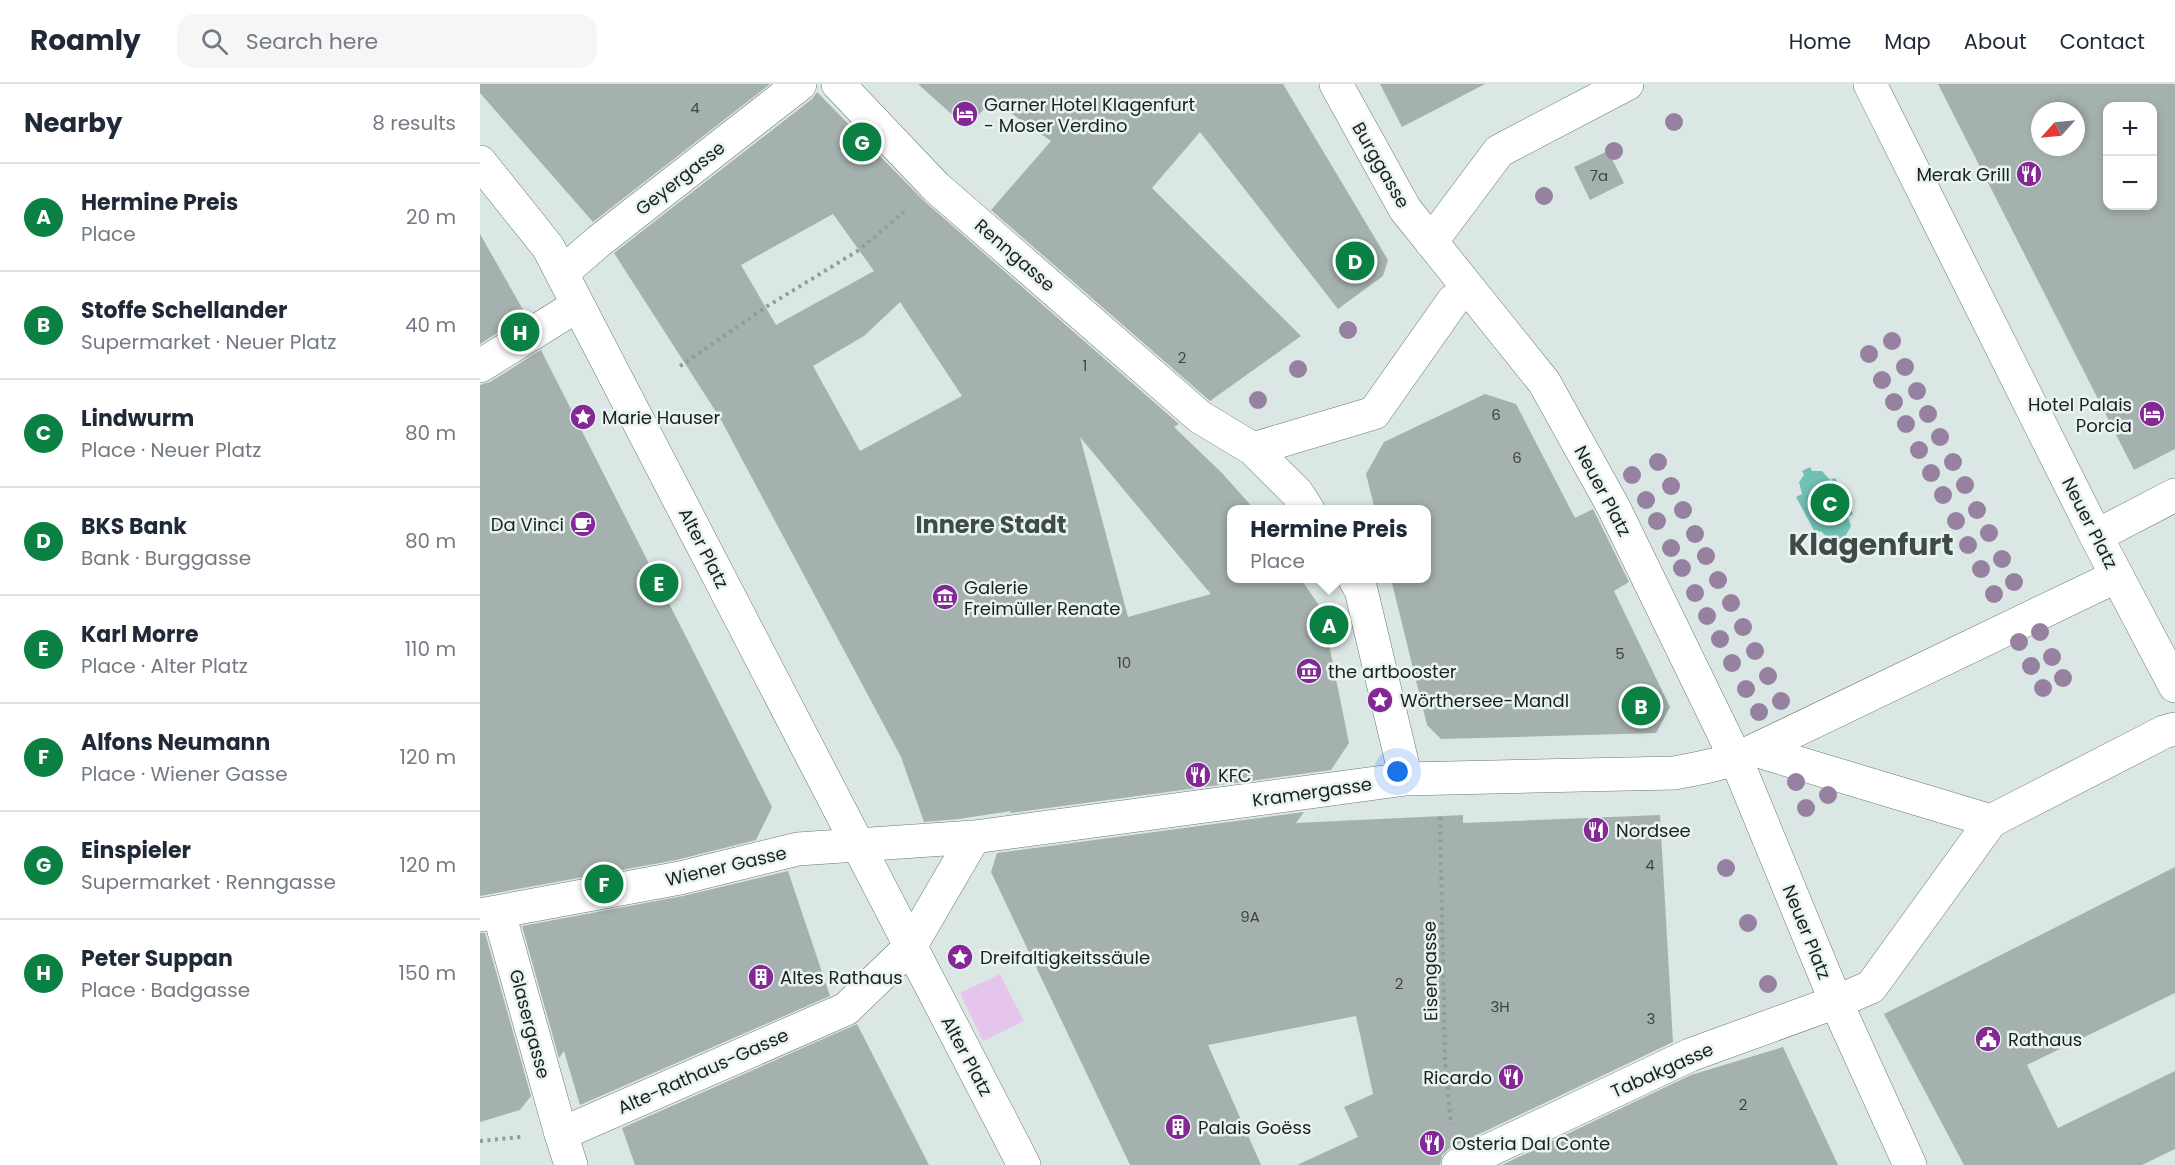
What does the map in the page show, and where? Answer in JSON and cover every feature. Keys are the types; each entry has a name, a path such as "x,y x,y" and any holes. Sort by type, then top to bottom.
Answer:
{"street":[{"name":"Geyergasse","path":"562,273 599,241 800,84"},
{"name":"Renngasse","path":"838,84 936,187 1200,417 1253,449 1297,493 1305,505"},
{"name":"Burggasse","path":"1336,84 1405,208 1431,242"},
{"path":"1431,242 1499,151 1627,84"},
{"name":"Neuer Platz","path":"1870,84 2096,536 2175,686"},
{"name":"Alter Platz","path":"480,162 548,247 1024,1165"},
{"name":"Neuer Platz","path":"1431,242 1544,382 1746,755 1836,1002 1910,1165"},
{"path":"1253,449 1374,413 1453,301"},
{"path":"480,366 578,305"},
{"path":"2096,536 2175,495"},
{"name":"Neuer Platz","path":"1746,755 2117,576"},
{"path":"1357,583 1361,590 1406,779"},
{"path":"1746,755 1991,821 2170,730"},
{"name":"Kramergasse","path":"975,837 1406,779 1674,773 1710,767 1746,755"},
{"name":"Tabakgasse","path":"1462,1163 1690,1055 1871,987 1991,821"},
{"path":"910,947 975,837"},
{"name":"Wiener Gasse","path":"490,914 680,878 798,849 975,837"},
{"name":"Glasergasse","path":"490,914 571,1165"},
{"name":"Alte-Rathaus-Gasse","path":"561,1134 846,1009 910,947"}],"path":[{"path":"680,366 766,307 859,250 912,205"},
{"name":"Eisengasse","path":"1439,778 1445,1060 1450,1122 1462,1163"}],"shaded area":[{"path":"1810,467 1812,471 1822,471 1830,480 1835,478 1853,514 1848,517 1851,526 1846,535 1848,539 1839,544 1836,538 1828,539 1821,531 1816,534 1796,497 1802,494 1799,482 1804,475 1802,471"},
{"path":"1000,974 1024,1021 983,1041 960,993"}],"building":[{"path":"480,84 770,84 593,222 480,93"},
{"path":"918,84 1283,84 1388,260 1383,276 1338,309 1200,132 1152,188 1301,336 1210,401 991,210 1051,141 992,100 967,128"},
{"path":"1380,84 1485,84 1402,127"},
{"path":"1938,84 2175,84 2175,449 2134,470"},
{"path":"817,92 924,201 1179,424 1174,427 1222,473 1251,505 1227,505 1227,583 1304,583 1322,610 1349,743 1331,770 1010,813 1011,811 924,822 901,757 720,418 614,253 812,99","holes":["833,214 874,271 776,325 741,265","900,302 962,396 860,451 813,366 864,336","1080,437 1211,594 1128,617"]},
{"path":"1608,151 1624,183 1590,200 1574,167"},
{"path":"480,234 526,315 480,344"},
{"path":"541,350 772,807 756,840 676,860 480,896 480,385 490,382"},
{"path":"1485,394 1516,404 1575,518 1593,509 1629,582 1614,591 1670,707 1656,733 1441,739 1427,725 1392,583 1431,583 1431,505 1374,505 1366,474 1384,442"},
{"path":"1304,812 1296,823 1463,815 1463,823 1660,815 1673,1042 1450,1148 1442,1155 1440,1165 1297,1165 1358,1137 1344,1107 1373,1094 1356,1016 1208,1045 1261,1165 1130,1165 991,872 997,853"},
{"name":"Rathaus","path":"2175,867 2175,993 2027,1065 2058,1128 2175,1071 2175,1149 2142,1165 1964,1165 1884,1014"},
{"name":"Altes Rathaus","path":"788,871 830,996 580,1105 564,1051 559,1058 522,926 683,896"},
{"path":"480,933 485,933 531,1096 520,1110 480,1122"},
{"path":"857,1024 929,1165 635,1165 622,1128"},
{"path":"1783,1047 1838,1165 1502,1165 1691,1075"}],"place":[{"name":"Garner Hotel Klagenfurt - Moser Verdino","path":"965,114"},
{"name":"Einspieler","path":"862,142"},
{"name":"Merak Grill","path":"2029,174"},
{"name":"BKS Bank","path":"1355,261"},
{"name":"Peter Suppan","path":"520,332"},
{"name":"Hotel Palais Porcia","path":"2152,414"},
{"name":"Marie Hauser","path":"583,417"},
{"name":"Lindwurm","path":"1830,503"},
{"name":"Da Vinci","path":"583,524"},
{"name":"Karl Morre","path":"659,583"},
{"name":"Galerie Freimüller Renate","path":"945,597"},
{"name":"Hermine Preis","path":"1329,625"},
{"name":"the artbooster","path":"1309,671"},
{"name":"Wörthersee-Mandl","path":"1380,700"},
{"name":"Stoffe Schellander","path":"1641,706"},
{"name":"KFC","path":"1198,775"},
{"name":"Nordsee","path":"1596,830"},
{"name":"Alfons Neumann","path":"604,884"},
{"name":"Dreifaltigkeitssäule","path":"960,957"},
{"name":"Altes Rathaus","path":"761,977"},
{"name":"Rathaus","path":"1988,1039"},
{"name":"Ricardo","path":"1511,1077"},
{"name":"Palais Goëss","path":"1178,1127"},
{"name":"Osteria Dal Conte","path":"1432,1143"}],"district":[{"name":"Innere Stadt","path":"991,524"},
{"name":"Klagenfurt","path":"1871,544"}]}
